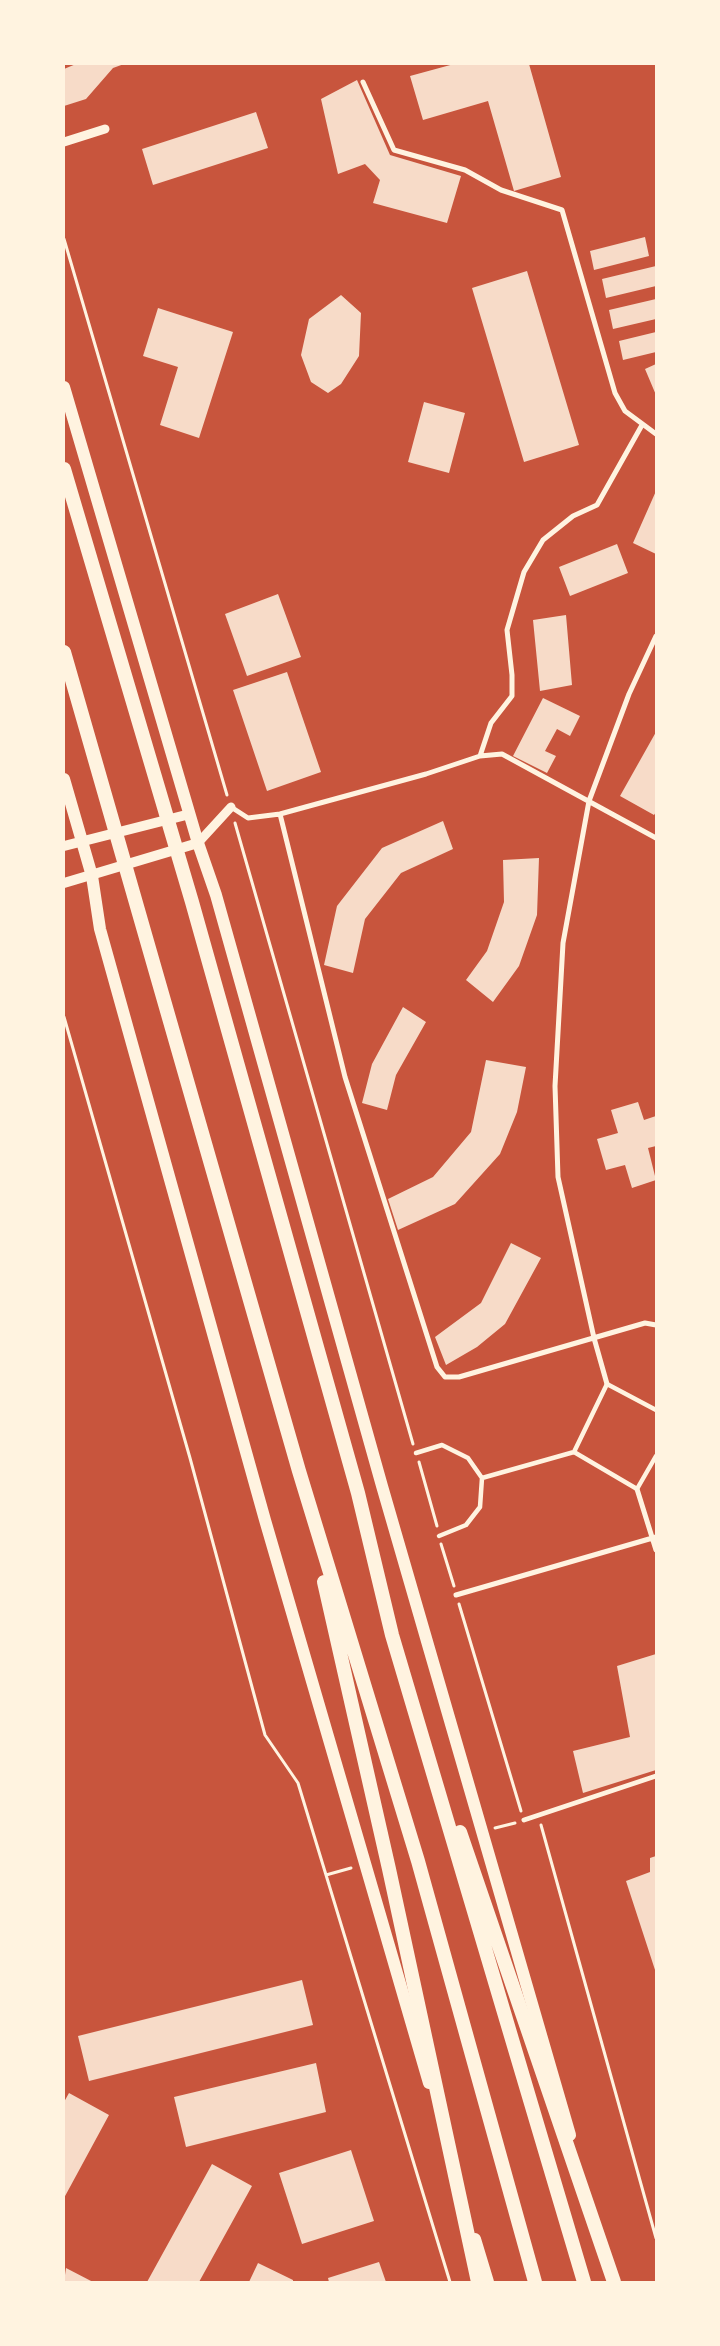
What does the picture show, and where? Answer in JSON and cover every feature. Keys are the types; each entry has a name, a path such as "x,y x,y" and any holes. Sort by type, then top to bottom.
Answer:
{"highway":[{"path":"64,469 192,902 358,1493 392,1634 584,2282"},
{"path":"64,652 299,1471 418,1861 535,2282"},
{"path":"299,1471 389,1869 478,2282"},
{"path":"392,1634 613,2282"}],"main road":[{"path":"64,387 198,844 218,904 379,1477 613,2282"},
{"path":"64,779 92,876 102,939 263,1511 488,2282"},
{"path":"64,846 190,814"},
{"path":"64,883 198,844"}],"street":[{"path":"363,82 394,150 465,170 502,190 562,210 615,393 625,410 642,426 656,434"},
{"path":"64,142 105,129"},
{"path":"480,756 491,723 512,696 512,675 507,630 524,572 543,540 574,516 597,505 642,426"},
{"path":"574,1452 607,1384 594,1338 558,1178 555,1086 563,943 589,801 629,694 656,636"},
{"path":"198,844 231,807 248,818 280,814 426,774 480,756 502,754 656,838"},
{"path":"280,814 345,1077 437,1367 445,1377 459,1377 645,1323 656,1325"},
{"path":"607,1384 655,1408"},
{"path":"416,1453 442,1445 468,1458 482,1478 480,1507 466,1526 439,1536"},
{"path":"482,1478 574,1452 637,1490 654,1538 656,1550"},
{"path":"637,1490 656,1456"},
{"path":"456,1595 654,1538"},
{"path":"524,1820 656,1776"}],"path":[{"path":"64,239 231,807 456,1595 524,1820 482,1831"},
{"path":"64,1017 190,1458 265,1735 298,1783 450,2282"},
{"path":"538,1815 656,2238"},
{"path":"326,1875 366,1864"}],"building":[{"path":"76,64 124,64 113,68 86,99 64,106 64,69"},
{"path":"454,64 529,64 561,177 514,191 488,101 423,120 410,76"},
{"path":"357,80 390,155 461,176 447,223 373,203 380,180 365,164 338,174 321,99"},
{"path":"256,112 268,148 153,185 142,149"},
{"path":"645,237 649,256 594,270 590,251"},
{"path":"656,266 656,286 606,298 602,279"},
{"path":"527,271 579,445 524,462 472,288"},
{"path":"341,295 361,313 359,356 341,384 328,393 311,382 301,355 309,319"},
{"path":"656,299 656,319 613,329 609,310"},
{"path":"158,308 233,332 199,438 160,425 178,367 143,356"},
{"path":"656,332 656,352 623,360 619,341"},
{"path":"656,364 656,395 645,369"},
{"path":"424,402 465,413 449,473 408,462"},
{"path":"656,491 656,554 633,543"},
{"path":"617,544 628,573 570,596 559,567"},
{"path":"278,594 301,657 247,676 225,614"},
{"path":"566,615 572,685 540,691 533,620"},
{"path":"287,672 321,772 267,791 233,690"},
{"path":"543,698 580,716 570,736 557,729 545,751 556,756 547,773 513,756"},
{"path":"656,732 656,812 654,815 620,796"},
{"path":"443,821 453,849 401,873 365,919 353,973 324,965 337,906 382,848"},
{"path":"539,858 537,915 519,966 493,1002 466,980 487,951 504,902 503,860"},
{"path":"403,1007 426,1022 396,1075 387,1110 362,1103 372,1064"},
{"path":"486,1060 526,1067 517,1112 500,1154 455,1204 398,1230 388,1199 433,1177 471,1132"},
{"path":"638,1102 644,1120 656,1116 656,1146 648,1148 656,1180 632,1188 625,1165 606,1170 597,1139 618,1133 611,1110"},
{"path":"511,1243 541,1258 505,1324 477,1347 446,1365 435,1337 481,1303"},
{"path":"656,1654 656,1770 583,1793 573,1751 630,1737 617,1666"},
{"path":"656,1856 656,1973 626,1881 650,1872 650,1858"},
{"path":"302,1980 313,2025 89,2081 78,2036"},
{"path":"316,2063 326,2112 186,2147 174,2097"},
{"path":"69,2093 109,2115 64,2198 64,2102"},
{"path":"351,2150 374,2221 302,2244 279,2173"},
{"path":"212,2164 252,2186 199,2282 147,2282"},
{"path":"379,2262 386,2282 329,2282 328,2278"},
{"path":"258,2263 293,2280 293,2282 249,2282"},
{"path":"66,2268 93,2282 64,2282"}]}
